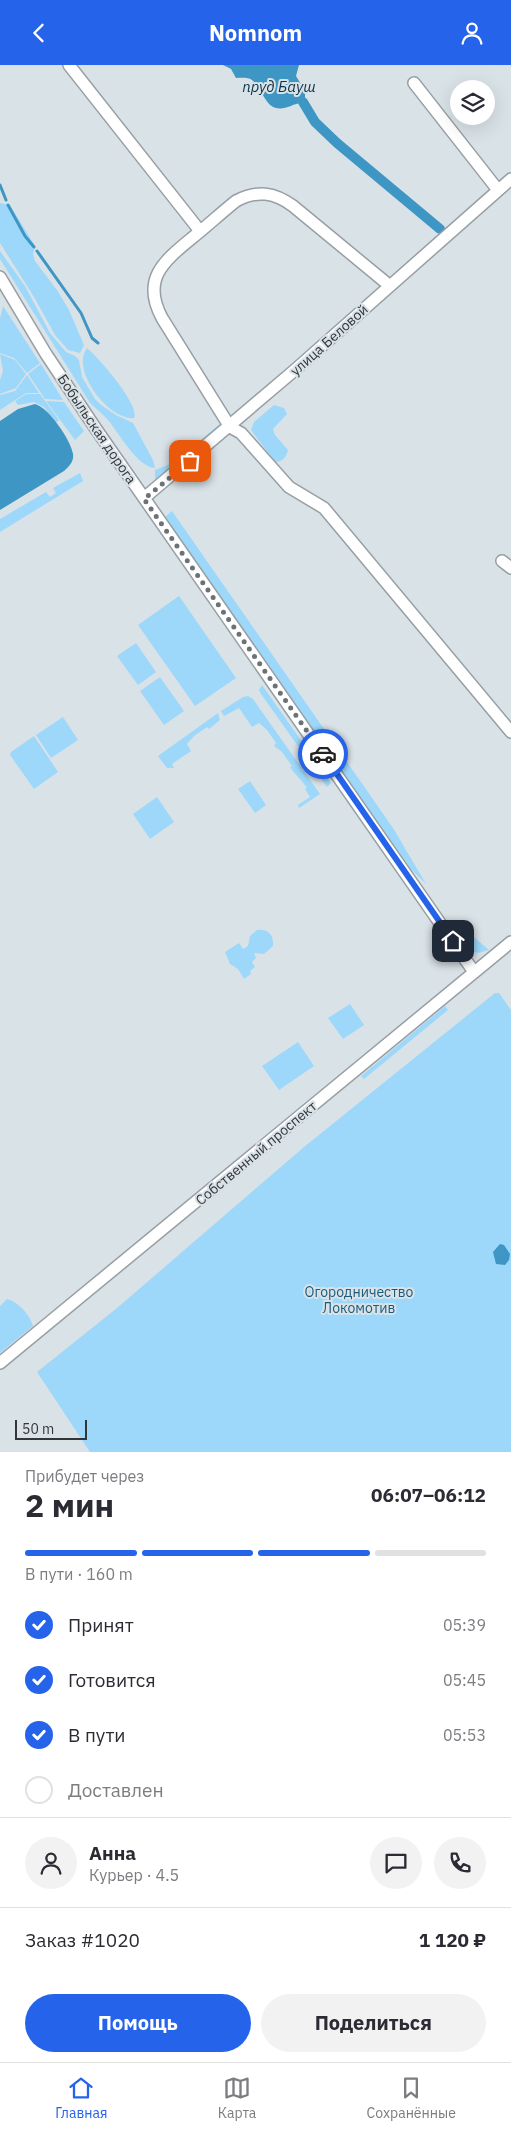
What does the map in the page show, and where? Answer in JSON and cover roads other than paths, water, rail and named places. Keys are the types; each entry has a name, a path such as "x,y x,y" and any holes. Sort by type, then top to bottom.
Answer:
{"street":[{"path":"69,65 200,231"},
{"path":"414,83 498,190"},
{"name":"улица Беловой","path":"144,499 230,427 511,179"},
{"path":"390,286 293,205 281,197 269,193 246,196 236,201 161,266 154,283 155,301 162,318 230,427 241,433 289,487 324,508 511,732"},
{"name":"Бобыльская дорога","path":"0,277 59,373 144,499 474,972"},
{"name":"Собственный проспект","path":"0,1363 511,942"}],"water":[{"name":"пруд Бауш","path":"223,65 299,65 296,76 305,91 305,101 291,106 276,108 267,101 252,80 236,78 231,69"},
{"path":"35,404 52,417 64,433 73,454 72,461 64,471 0,510 0,421 18,409"},
{"path":"500,1244 504,1245 510,1254 509,1260 505,1265 496,1264 493,1252"}],"waterway":[{"path":"303,102 315,122 337,143 440,229"},
{"path":"0,185 6,200"},
{"path":"8,205 25,236 34,247"},
{"path":"37,251 81,313 92,338 98,343"}],"park label":[{"name":"Огородничество Локомотив","path":"359,1300"}]}
